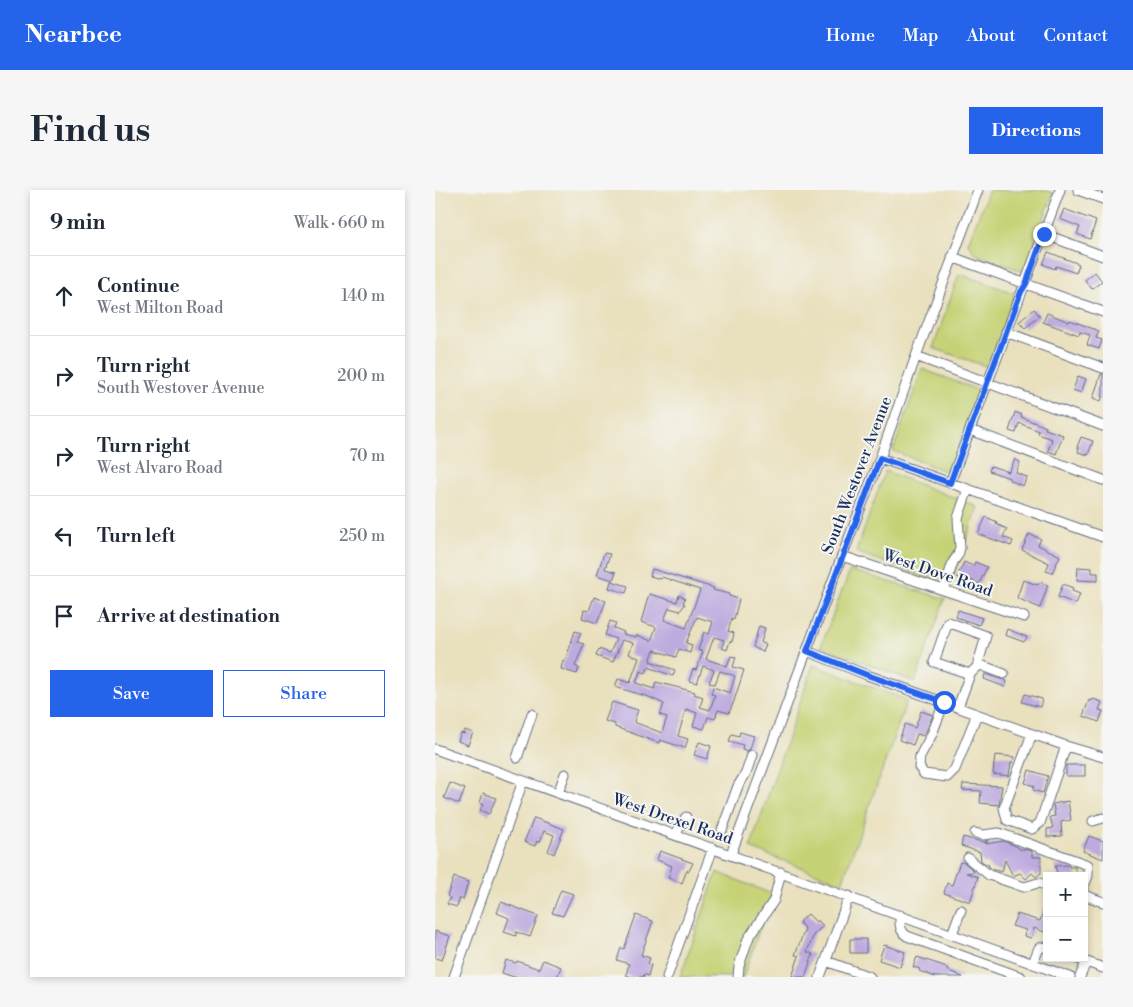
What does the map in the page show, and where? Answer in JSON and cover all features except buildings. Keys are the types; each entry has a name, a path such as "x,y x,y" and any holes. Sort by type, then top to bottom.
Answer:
{"street":[{"name":"South Westover Avenue","path":"731,854 880,458 978,190"},
{"path":"950,483 1060,190"},
{"path":"1078,190 1103,199"},
{"path":"1044,234 1103,256"},
{"path":"952,257 1103,312"},
{"path":"1006,332 1103,368"},
{"path":"916,356 1103,426"},
{"path":"969,430 1103,480"},
{"path":"880,458 1103,537"},
{"path":"944,590 953,562 960,548 958,518 968,489"},
{"name":"West Dove Road","path":"842,556 1024,617"},
{"path":"958,707 970,674 978,664 986,636 948,622 934,662 970,674"},
{"path":"807,651 867,675 1032,734 1103,757"},
{"path":"978,664 1004,674"},
{"path":"944,702 932,734 920,756 919,767 924,774 947,778 955,769 977,714"},
{"path":"517,758 532,714"},
{"path":"1032,734 1004,808 1007,820 1032,829 1039,823 1067,746"},
{"name":"West Drexel Road","path":"435,749 849,896 1070,977"},
{"path":"722,830 752,755"},
{"path":"558,793 565,774"},
{"path":"454,977 523,781"},
{"path":"675,835 685,817"},
{"path":"1093,821 1103,818"},
{"path":"975,833 983,835 999,834 1088,865 1088,872"},
{"path":"667,977 713,848"},
{"path":"968,858 989,875 1024,886 1038,883 1043,884"},
{"path":"738,977 739,966 748,939 774,900 781,872"},
{"path":"820,977 849,896"},
{"path":"1088,896 1103,902"},
{"path":"952,934 961,910"},
{"path":"900,915 899,925 901,931 907,936 1021,977"},
{"path":"1033,963 1039,948 1043,946"},
{"path":"826,961 869,977"},
{"path":"1080,977 1086,962 1103,968"}],"green space":[{"path":"989,190 1044,190 1053,193 1025,272 975,254 968,243"},
{"path":"959,274 1015,293 988,367 933,348"},
{"path":"922,369 978,390 950,473 893,451"},
{"path":"885,471 978,507 949,586 856,552"},
{"path":"850,570 945,599 915,682 821,646"},
{"path":"813,665 907,700 842,883 750,848"},
{"path":"717,872 772,894 743,977 680,977"}],"route":[{"path":"944,702 867,675 807,651 880,458 950,483 1044,234"}]}
